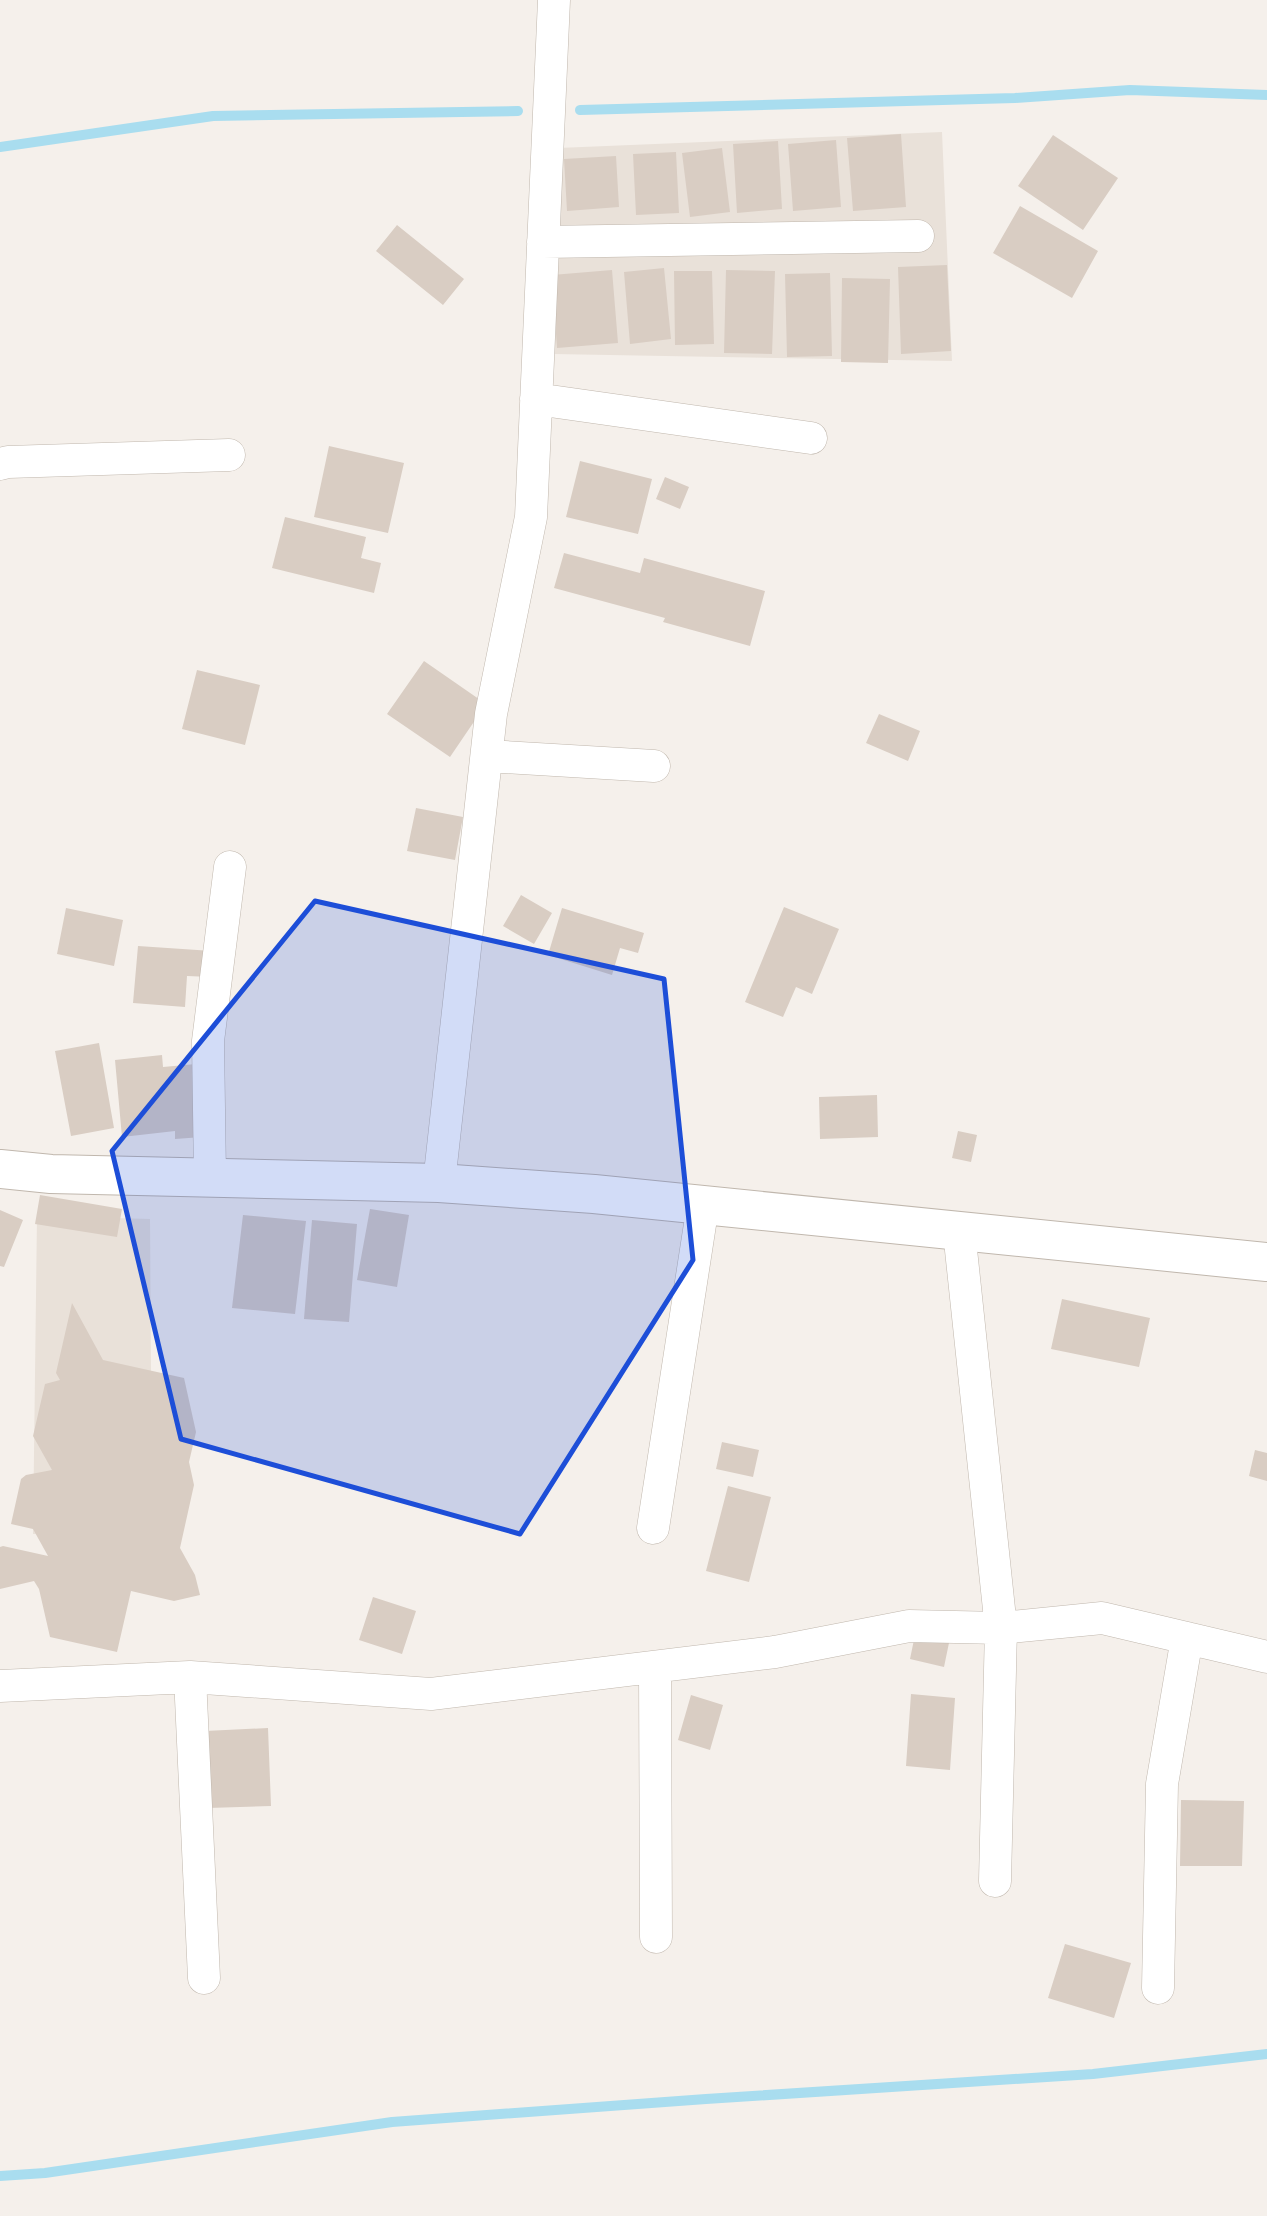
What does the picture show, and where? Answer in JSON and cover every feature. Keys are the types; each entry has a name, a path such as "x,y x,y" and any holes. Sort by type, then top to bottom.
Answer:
{"street":[{"path":"439,1183 491,714 531,517 554,0"},
{"path":"543,242 918,236"},
{"path":"536,399 811,438"},
{"path":"0,464 229,455"},
{"path":"486,756 654,766"},
{"path":"210,1177 208,1041 230,867"},
{"path":"0,1169 51,1174 439,1183 594,1194 1267,1262"},
{"path":"653,1528 703,1205"},
{"path":"959,1231 1001,1628 995,1881"},
{"path":"0,1686 190,1676 431,1694 775,1653 909,1626 1001,1628 1102,1618 1267,1657"},
{"path":"1158,1988 1162,1784 1187,1638"},
{"path":"654,1667 656,1937"},
{"path":"190,1676 204,1978"}],"highlighted area":[{"path":"315,901 664,979 693,1260 520,1534 181,1439 112,1151"}],"shaded area":[{"path":"942,132 952,361 553,354 558,148"},
{"path":"37,1216 150,1219 152,1536 33,1534"}],"building":[{"path":"901,134 906,207 853,211 847,138"},
{"path":"1053,135 1118,178 1083,230 1018,186"},
{"path":"836,140 841,207 793,211 788,144"},
{"path":"778,141 782,209 737,213 733,144"},
{"path":"722,148 730,212 690,217 682,153"},
{"path":"676,152 679,213 636,215 633,154"},
{"path":"616,156 619,207 567,211 564,159"},
{"path":"1020,206 1098,251 1072,298 993,253"},
{"path":"397,225 464,279 443,305 376,251"},
{"path":"947,265 951,351 901,354 898,267"},
{"path":"664,268 671,339 630,344 624,272"},
{"path":"612,270 618,343 557,348 552,275"},
{"path":"726,270 775,271 772,354 724,353"},
{"path":"674,271 712,271 714,344 675,345"},
{"path":"830,273 832,356 787,357 785,274"},
{"path":"842,278 890,279 888,363 841,362"},
{"path":"329,446 404,463 388,533 314,517"},
{"path":"580,461 652,479 638,534 566,517"},
{"path":"665,477 689,487 680,509 656,499"},
{"path":"285,517 366,537 361,558 381,563 374,593 272,568"},
{"path":"564,553 640,573 644,558 765,591 750,646 663,622 665,618 554,588"},
{"path":"424,661 486,704 450,757 387,714"},
{"path":"197,670 260,685 245,745 182,729"},
{"path":"879,714 920,731 908,761 866,743"},
{"path":"416,808 463,817 455,860 407,851"},
{"path":"521,895 552,913 534,944 503,926"},
{"path":"784,907 839,929 812,994 796,987 783,1017 745,1002"},
{"path":"66,908 123,920 114,966 57,954"},
{"path":"562,908 644,933 638,953 620,948 612,975 548,955"},
{"path":"138,946 212,951 211,977 187,976 185,1007 133,1003"},
{"path":"99,1043 114,1128 71,1136 55,1051"},
{"path":"162,1055 163,1067 196,1064 202,1137 175,1139 175,1131 122,1137 115,1060"},
{"path":"877,1095 878,1137 820,1139 819,1097"},
{"path":"958,1131 977,1135 971,1162 952,1158"},
{"path":"40,1195 122,1209 117,1237 35,1224"},
{"path":"370,1209 409,1215 397,1287 357,1280"},
{"path":"0,1210 23,1220 4,1267 0,1266"},
{"path":"243,1215 306,1221 295,1314 232,1308"},
{"path":"312,1220 357,1224 349,1322 304,1319"},
{"path":"1062,1299 1150,1318 1139,1367 1051,1349"},
{"path":"72,1303 103,1360 184,1378 196,1432 189,1462 194,1485 180,1548 195,1575 200,1595 174,1601 131,1591 117,1652 50,1637 39,1589 34,1581 0,1589 0,1547 48,1556 33,1529 11,1524 21,1479 26,1475 52,1470 33,1436 45,1384 60,1380 56,1373"},
{"path":"722,1442 759,1450 753,1477 716,1469"},
{"path":"1255,1450 1267,1453 1267,1481 1249,1476"},
{"path":"728,1486 771,1497 749,1582 706,1571"},
{"path":"373,1597 416,1611 402,1654 359,1640"},
{"path":"916,1630 950,1638 944,1667 910,1659"},
{"path":"911,1694 955,1698 950,1770 906,1766"},
{"path":"691,1695 723,1705 710,1750 678,1740"},
{"path":"268,1728 271,1806 208,1808 205,1731"},
{"path":"1181,1800 1244,1801 1242,1866 1180,1866"},
{"path":"1065,1944 1131,1963 1114,2018 1048,1998"}],"waterway":[{"path":"580,110 1015,98 1130,90 1267,95"},
{"path":"0,147 213,116 518,111"},
{"path":"0,2176 45,2173 392,2122 1093,2074 1267,2054"}]}
